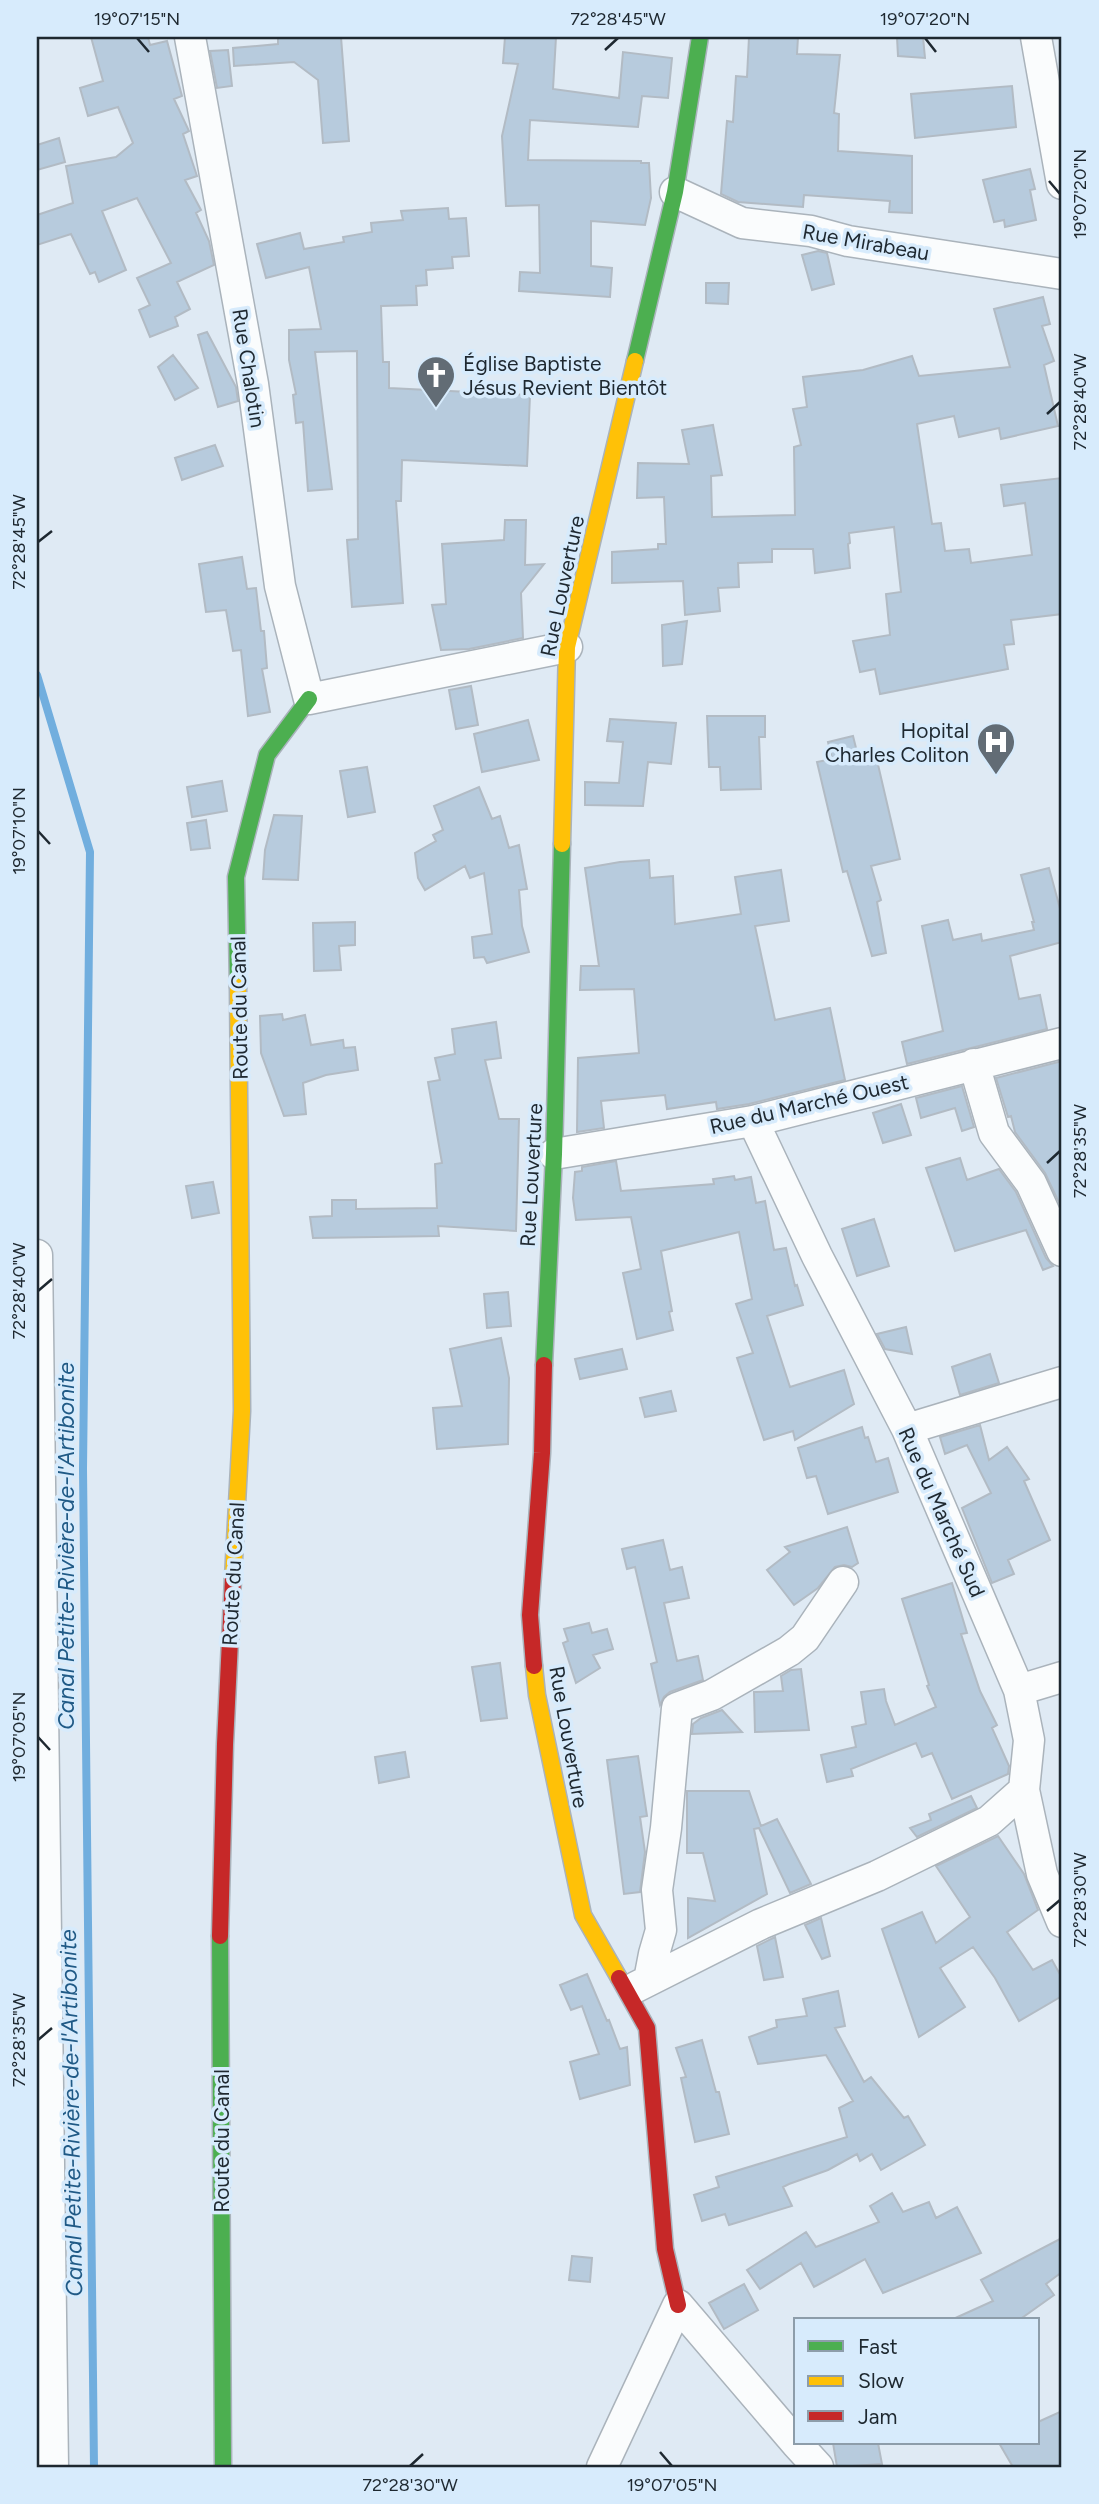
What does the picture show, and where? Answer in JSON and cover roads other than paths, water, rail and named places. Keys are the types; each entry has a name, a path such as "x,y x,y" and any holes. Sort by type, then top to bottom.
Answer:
{"main road":[{"name":"Rue Louverture","path":"678,2305 665,2249 647,2028 638,1986 583,1915 537,1695 530,1615 542,1453 545,1308 554,1154 567,647 675,192 700,37"},
{"name":"Route du Canal","path":"223,2467 220,1919 225,1744 242,1411 236,877 267,755 309,699"}],"street":[{"name":"Rue Chalotin","path":"190,37 253,384 280,586 309,699"},
{"path":"1036,37 1062,184"},
{"name":"Rue Mirabeau","path":"675,192 743,223 811,231 848,241 1062,274"},
{"path":"309,699 567,647"},
{"name":"Rue du Marché Ouest","path":"554,1154 753,1121 1062,1043"},
{"path":"974,1064 994,1133 1031,1183 1062,1251"},
{"name":"Rue du Marché Sud","path":"753,1121 817,1256 907,1429 1018,1690 1029,1740 1024,1790 1042,1874 1062,1922"},
{"path":"37,1255 53,2467"},
{"path":"907,1429 1062,1382"},
{"path":"638,1986 654,1954 662,1930 657,1890 666,1828 677,1708 712,1695 789,1651 805,1638 843,1582"},
{"path":"1018,1690 1062,1677"},
{"path":"638,1986 761,1924 877,1877 989,1821 1024,1790"},
{"path":"602,2467 678,2305 794,2441"},
{"path":"797,2444 818,2467"}],"waterway":[{"name":"Canal Petite-Rivière-de-l'Artibonite","path":"37,675 90,852 83,1469 94,2467"}],"place":[{"name":"Église Baptiste Jésus Revient Bientôt","path":"436,409"},
{"name":"Hopital Charles Coliton","path":"996,776"}]}
